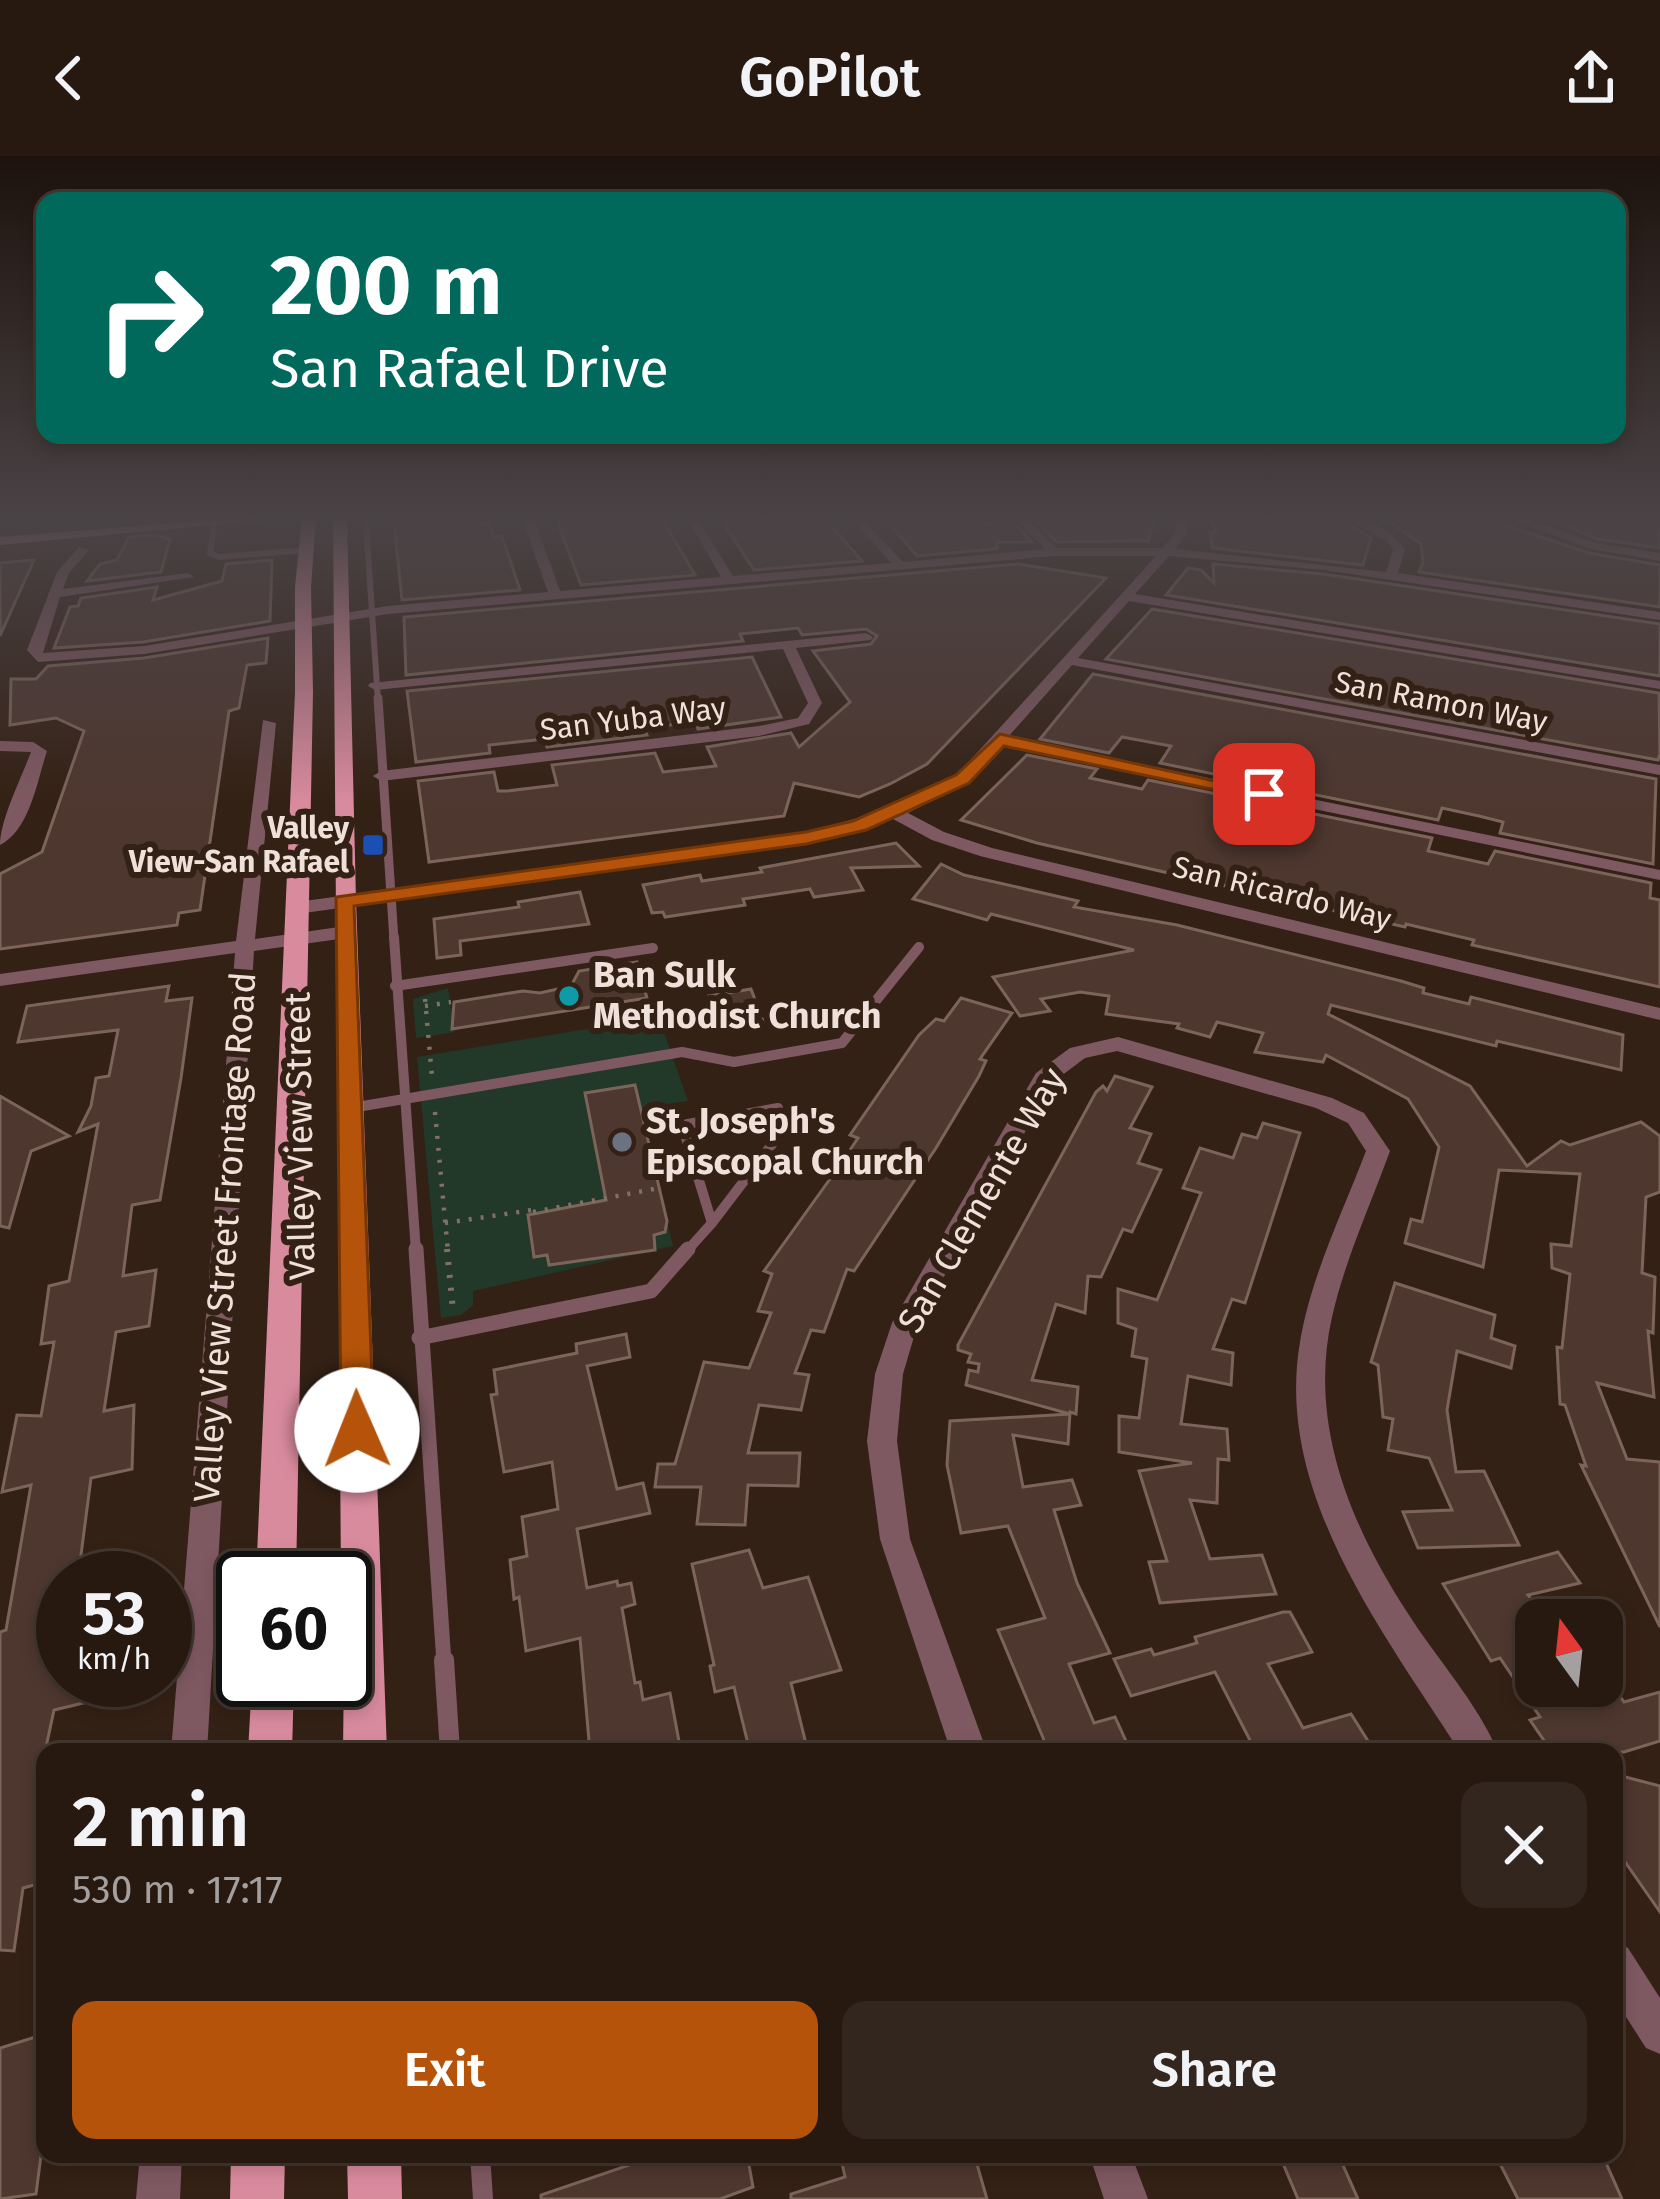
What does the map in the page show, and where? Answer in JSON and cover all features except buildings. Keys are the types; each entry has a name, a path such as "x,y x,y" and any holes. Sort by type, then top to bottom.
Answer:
{"main road":[{"name":"Valley View Street","path":"276,1551 303,613"},
{"name":"Valley View Street","path":"338,616 364,1743"},
{"path":"270,1743 271,1707"},
{"path":"257,2199 259,2163"},
{"path":"374,2163 375,2199"}],"street":[{"path":"47,613 34,650 38,658 143,650 360,613"},
{"path":"0,980 245,945 344,902 806,838 895,813 962,779 1113,613"},
{"name":"San Ramon Way","path":"1226,613 1660,685"},
{"path":"375,686 866,637"},
{"name":"San Yuba Way","path":"381,776 759,731 804,721 815,703 787,643"},
{"name":"San Ramon Way","path":"1071,661 1660,770"},
{"name":"Valley View Street Frontage Road","path":"190,1743 245,945 268,723"},
{"path":"1000,740 1660,875"},
{"path":"0,746 39,751 16,819 0,840"},
{"name":"San Ricardo Way","path":"895,813 938,836 986,852 1660,1014"},
{"path":"296,923 346,932"},
{"name":"San Clemente Way","path":"966,1743 895,1539 882,1441 889,1374 905,1323 1044,1078 1066,1056 1086,1047 1118,1044 1324,1103 1356,1118 1378,1151 1318,1318 1310,1372 1318,1450 1348,1536 1474,1743"},
{"path":"1623,1976 1660,2035"},
{"path":"158,2199 160,2163"},
{"path":"1113,2163 1126,2199"}],"lane":[{"path":"371,613 449,1743"},
{"path":"350,1108 682,1052 734,1062 842,1043 919,947"},
{"path":"395,986 653,948"},
{"path":"419,1338 651,1292 712,1223 786,1126 778,1108 682,1125 712,1223"},
{"path":"481,2163 483,2199"}],"path":[{"path":"424,993 455,1331"},
{"path":"425,1006 451,1002"},
{"path":"446,1223 532,1208 533,1213 659,1188"}],"green space":[{"path":"448,988 455,1032 416,1038 413,999"},
{"path":"617,1024 664,1032 688,1101 640,1108 673,1246 473,1291 473,1305 461,1315 441,1318 417,1057"}],"place":[{"name":"Valley View-San Rafael","path":"373,845"},
{"name":"Ban Sulk Methodist Church","path":"569,996"},
{"name":"St. Joseph's Episcopal Church","path":"622,1142"}],"route":[{"path":"357,1430 344,902 806,838 859,826 962,779 1000,740 1264,794"}]}
